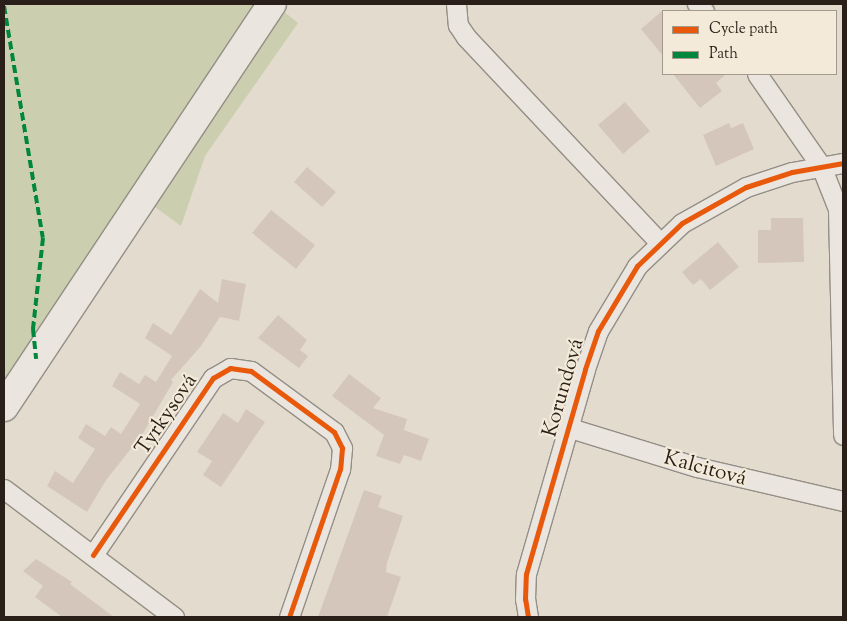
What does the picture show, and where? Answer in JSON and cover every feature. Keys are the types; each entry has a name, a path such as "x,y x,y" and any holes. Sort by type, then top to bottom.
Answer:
{"street":[{"path":"4,407 272,4"},
{"path":"456,4 458,25 466,38 659,242"},
{"path":"758,75 821,166 832,188 841,230 843,435"},
{"path":"821,166 843,163"},
{"name":"Korundová","path":"528,617 525,599 526,574 598,330 637,266 659,242 682,223 746,187 821,166"},
{"name":"Tyrkysová","path":"93,555 213,378 230,368 251,371 334,432 342,448 340,469 289,617"},
{"name":"Kalcitová","path":"570,428 697,467 843,501"},
{"path":"4,489 174,617"}],"green space":[{"path":"4,4 257,4 4,391"},
{"path":"282,10 298,23 205,156 181,226 155,207"}],"building":[{"path":"662,11 662,55 641,29"},
{"path":"674,75 725,75 716,83 722,91 700,108"},
{"path":"625,102 650,131 623,154 598,125"},
{"path":"729,123 731,128 743,123 754,149 716,166 703,135"},
{"path":"307,167 336,192 322,207 294,182"},
{"path":"271,210 315,245 296,269 252,233"},
{"path":"771,218 803,218 804,262 758,263 758,230 771,230"},
{"path":"718,242 739,267 710,290 701,279 693,285 682,272"},
{"path":"222,279 246,284 239,321 220,317 201,346 171,380 173,382 142,435 106,480 87,512 47,486 55,471 73,483 95,449 78,438 86,424 105,436 111,427 121,434 140,404 112,386 120,372 139,384 145,375 156,382 172,356 145,338 153,323 171,335 200,289 218,303"},
{"path":"278,315 307,340 300,350 308,356 299,368 258,338"},
{"path":"349,374 381,398 373,408 407,419 404,430 429,439 421,461 404,455 400,464 376,456 384,435 332,396"},
{"path":"246,409 265,422 221,487 203,475 212,461 197,452 223,413 238,423"},
{"path":"364,490 382,496 378,507 403,516 387,563 386,572 401,577 387,617 318,617"},
{"path":"36,559 72,582 70,584 114,617 62,617 35,597 43,586 23,571"}],"marked path":[{"path":"4,6 43,238 33,329 36,359"}],"cycle path":[{"path":"528,617 525,599 526,574 585,369 598,331 637,266 682,223 746,187 792,172 843,163"},
{"path":"93,555 213,378 230,368 251,371 334,432 342,448 340,469 289,617"}]}
